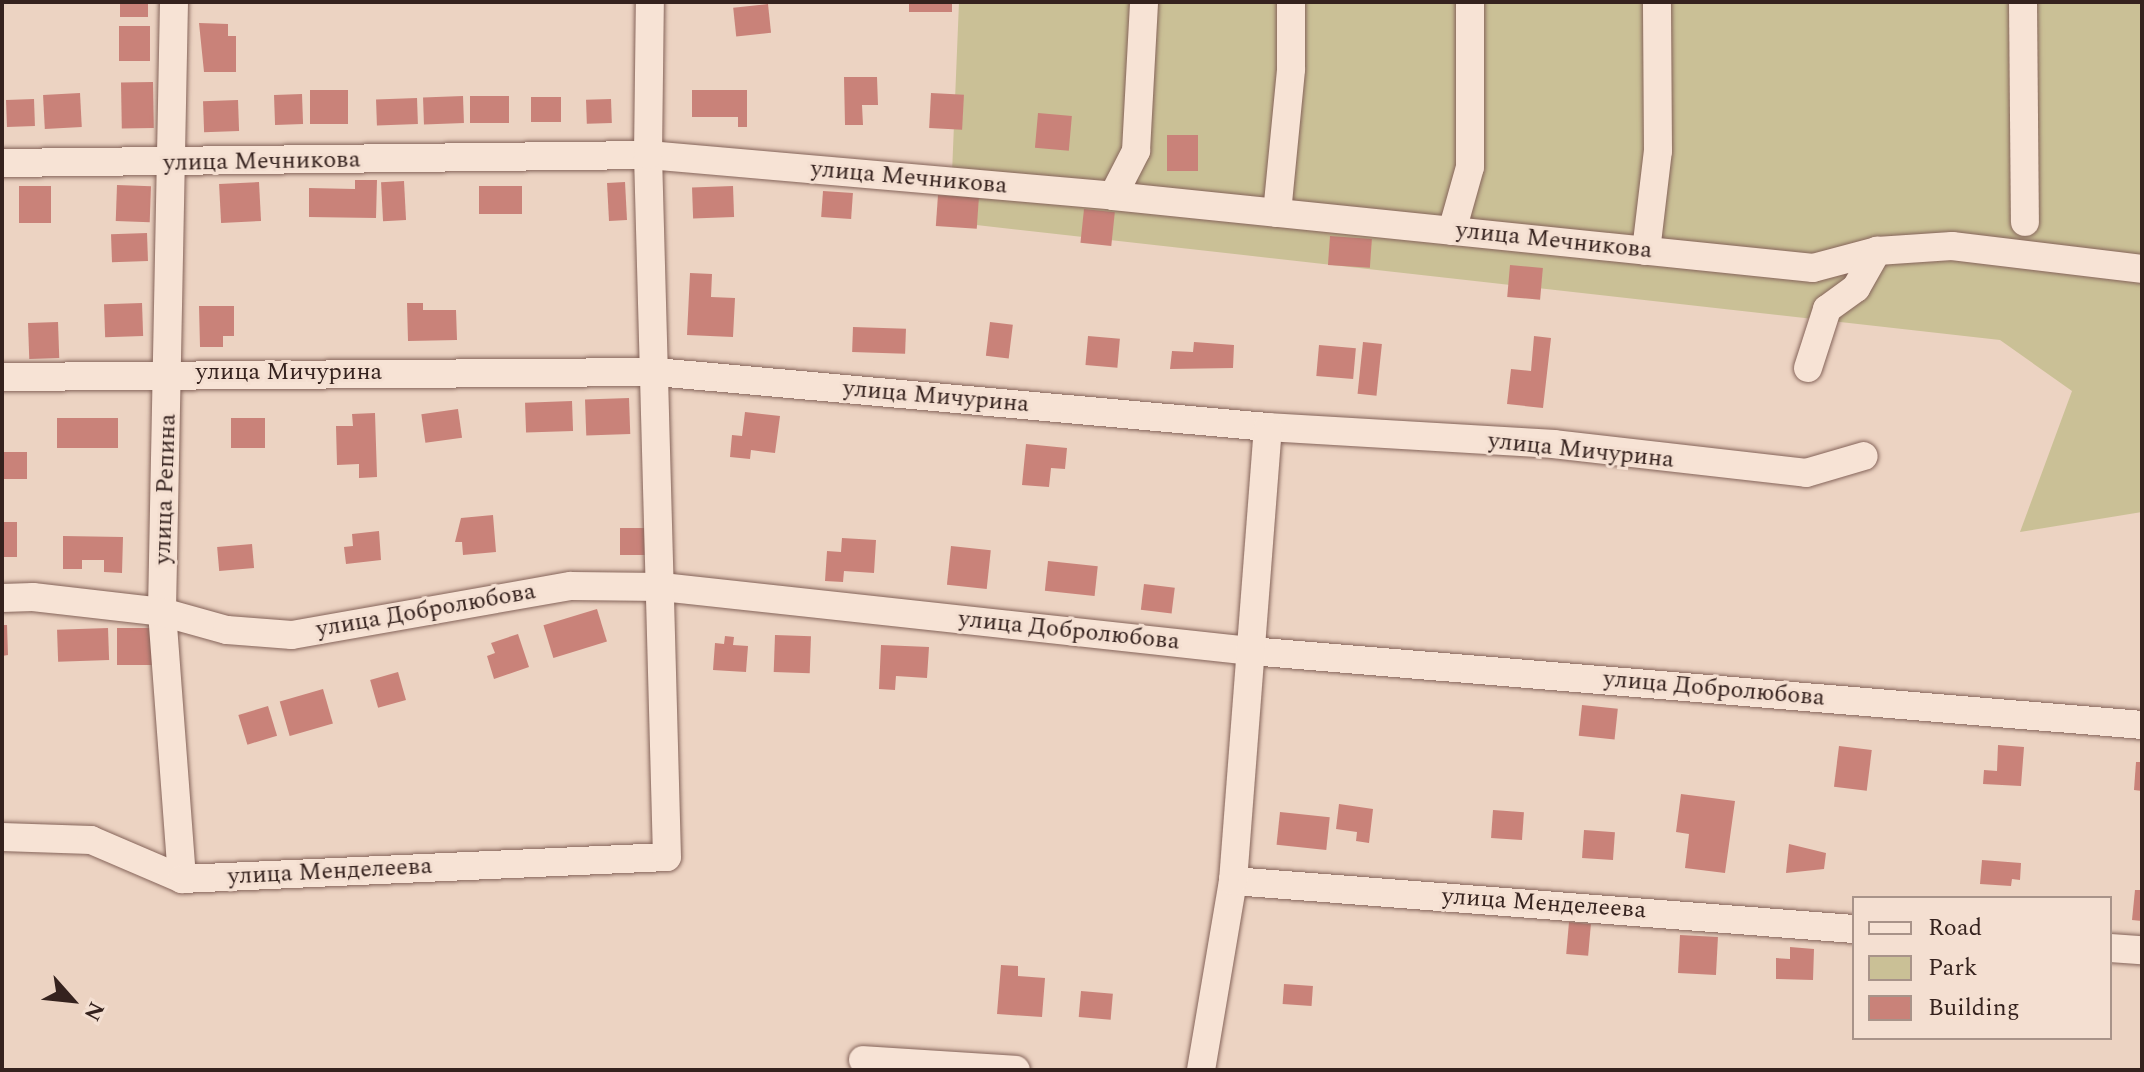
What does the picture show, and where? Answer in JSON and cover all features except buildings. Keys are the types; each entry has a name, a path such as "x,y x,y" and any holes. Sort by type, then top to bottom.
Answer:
{"street":[{"name":"улица Репина","path":"174,2 162,612 182,879"},
{"path":"650,2 648,155 662,587"},
{"path":"1113,196 1136,151 1144,2"},
{"path":"1277,213 1291,69 1291,2"},
{"path":"1452,231 1470,167 1470,2"},
{"path":"1646,251 1658,151 1657,2"},
{"path":"2023,2 2025,222"},
{"name":"улица Мечникова","path":"2,163 173,164 648,155 1113,196 1813,268 1877,251"},
{"path":"1808,368 1827,309 1856,288 1877,251 1952,246 2142,269"},
{"name":"улица Мичурина","path":"2,377 656,372 1268,427 1553,444 1806,473 1864,456"},
{"path":"1201,1070 1233,881 1268,427"},
{"name":"улица Добролюбова","path":"2,598 33,597 162,612 227,630 292,635 571,586 662,587 1250,651 2142,725"},
{"name":"улица Менделеева","path":"2,837 91,840 182,879 667,857 662,587"},
{"name":"улица Менделеева","path":"1233,881 1852,929"},
{"path":"2112,948 2142,950"},
{"path":"863,1060 1016,1070"}],"green space":[{"path":"959,2 2142,2 2142,512 2020,532 2072,391 2000,340 950,222"}]}
